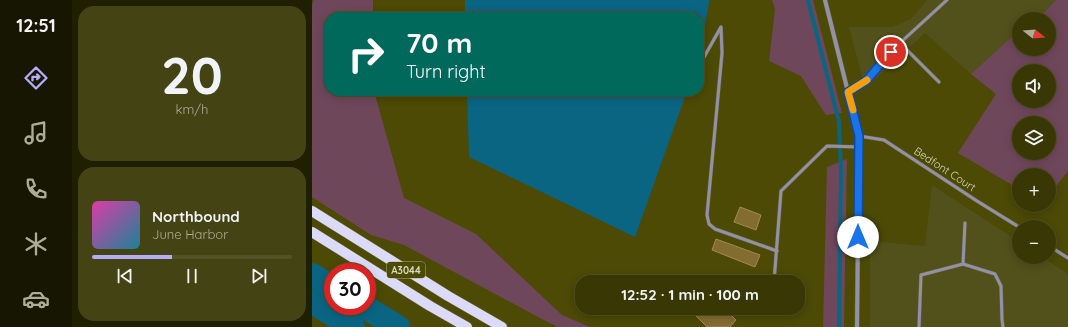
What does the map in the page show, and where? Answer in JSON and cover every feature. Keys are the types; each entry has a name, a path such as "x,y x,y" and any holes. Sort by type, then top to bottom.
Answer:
{"main road":[{"name":"A3044","path":"312,211 442,292 502,327"},
{"name":"A3044","path":"312,232 417,298 467,327"}],"street":[{"path":"825,0 859,136 857,327"}],"lane":[{"path":"848,92 866,81 900,43 947,0"},
{"path":"704,57 721,27 722,53 707,215 709,224 715,229 777,251"},
{"path":"900,43 939,82"},
{"name":"Bedfont Court","path":"859,136 884,140 1012,223"},
{"path":"775,275 781,191 827,146 859,148"},
{"path":"963,264 965,223"},
{"path":"1056,250 1068,258"},
{"path":"919,327 921,275 963,264 995,274 1001,286 1003,327"}],"shaded area":[{"path":"314,0 373,0 373,12 324,12 324,96 375,96 404,198 476,234 562,315 590,327 558,327 404,245 371,235 312,197 312,5"},
{"path":"772,0 813,0 842,113 826,115 801,76 769,61 775,9"},
{"path":"927,0 1056,0 1045,12 1012,12 1012,36 971,74 925,33 865,88 849,27 892,27 911,19"},
{"path":"1056,0 1068,0 1068,171 1056,186 1056,168 1012,168 1012,185 958,153 996,94 971,74 1012,36 1012,56 1056,56 1056,12 1045,12"},
{"path":"847,159 844,327 823,327 827,167"},
{"path":"932,185 1012,237 1012,264 1053,264 1068,274 1068,327 870,327 870,241 925,246"}],"water":[{"path":"465,0 709,0 704,30 704,12 465,12"},
{"path":"467,96 685,96 635,237 469,157"}],"building":[{"path":"740,207 761,215 756,230 734,222"},
{"path":"716,239 760,255 755,267 712,250"},
{"path":"695,315 731,315 736,320 730,327 707,327"}],"waterway":[{"path":"808,0 839,122 841,172 839,327"},
{"path":"312,275 324,282"},
{"path":"312,302 353,327"},
{"path":"376,314 398,327"}],"slow traffic":[{"path":"853,110 848,92 867,80"}],"route":[{"path":"858,237 859,136 848,92 866,81 891,52"}]}
